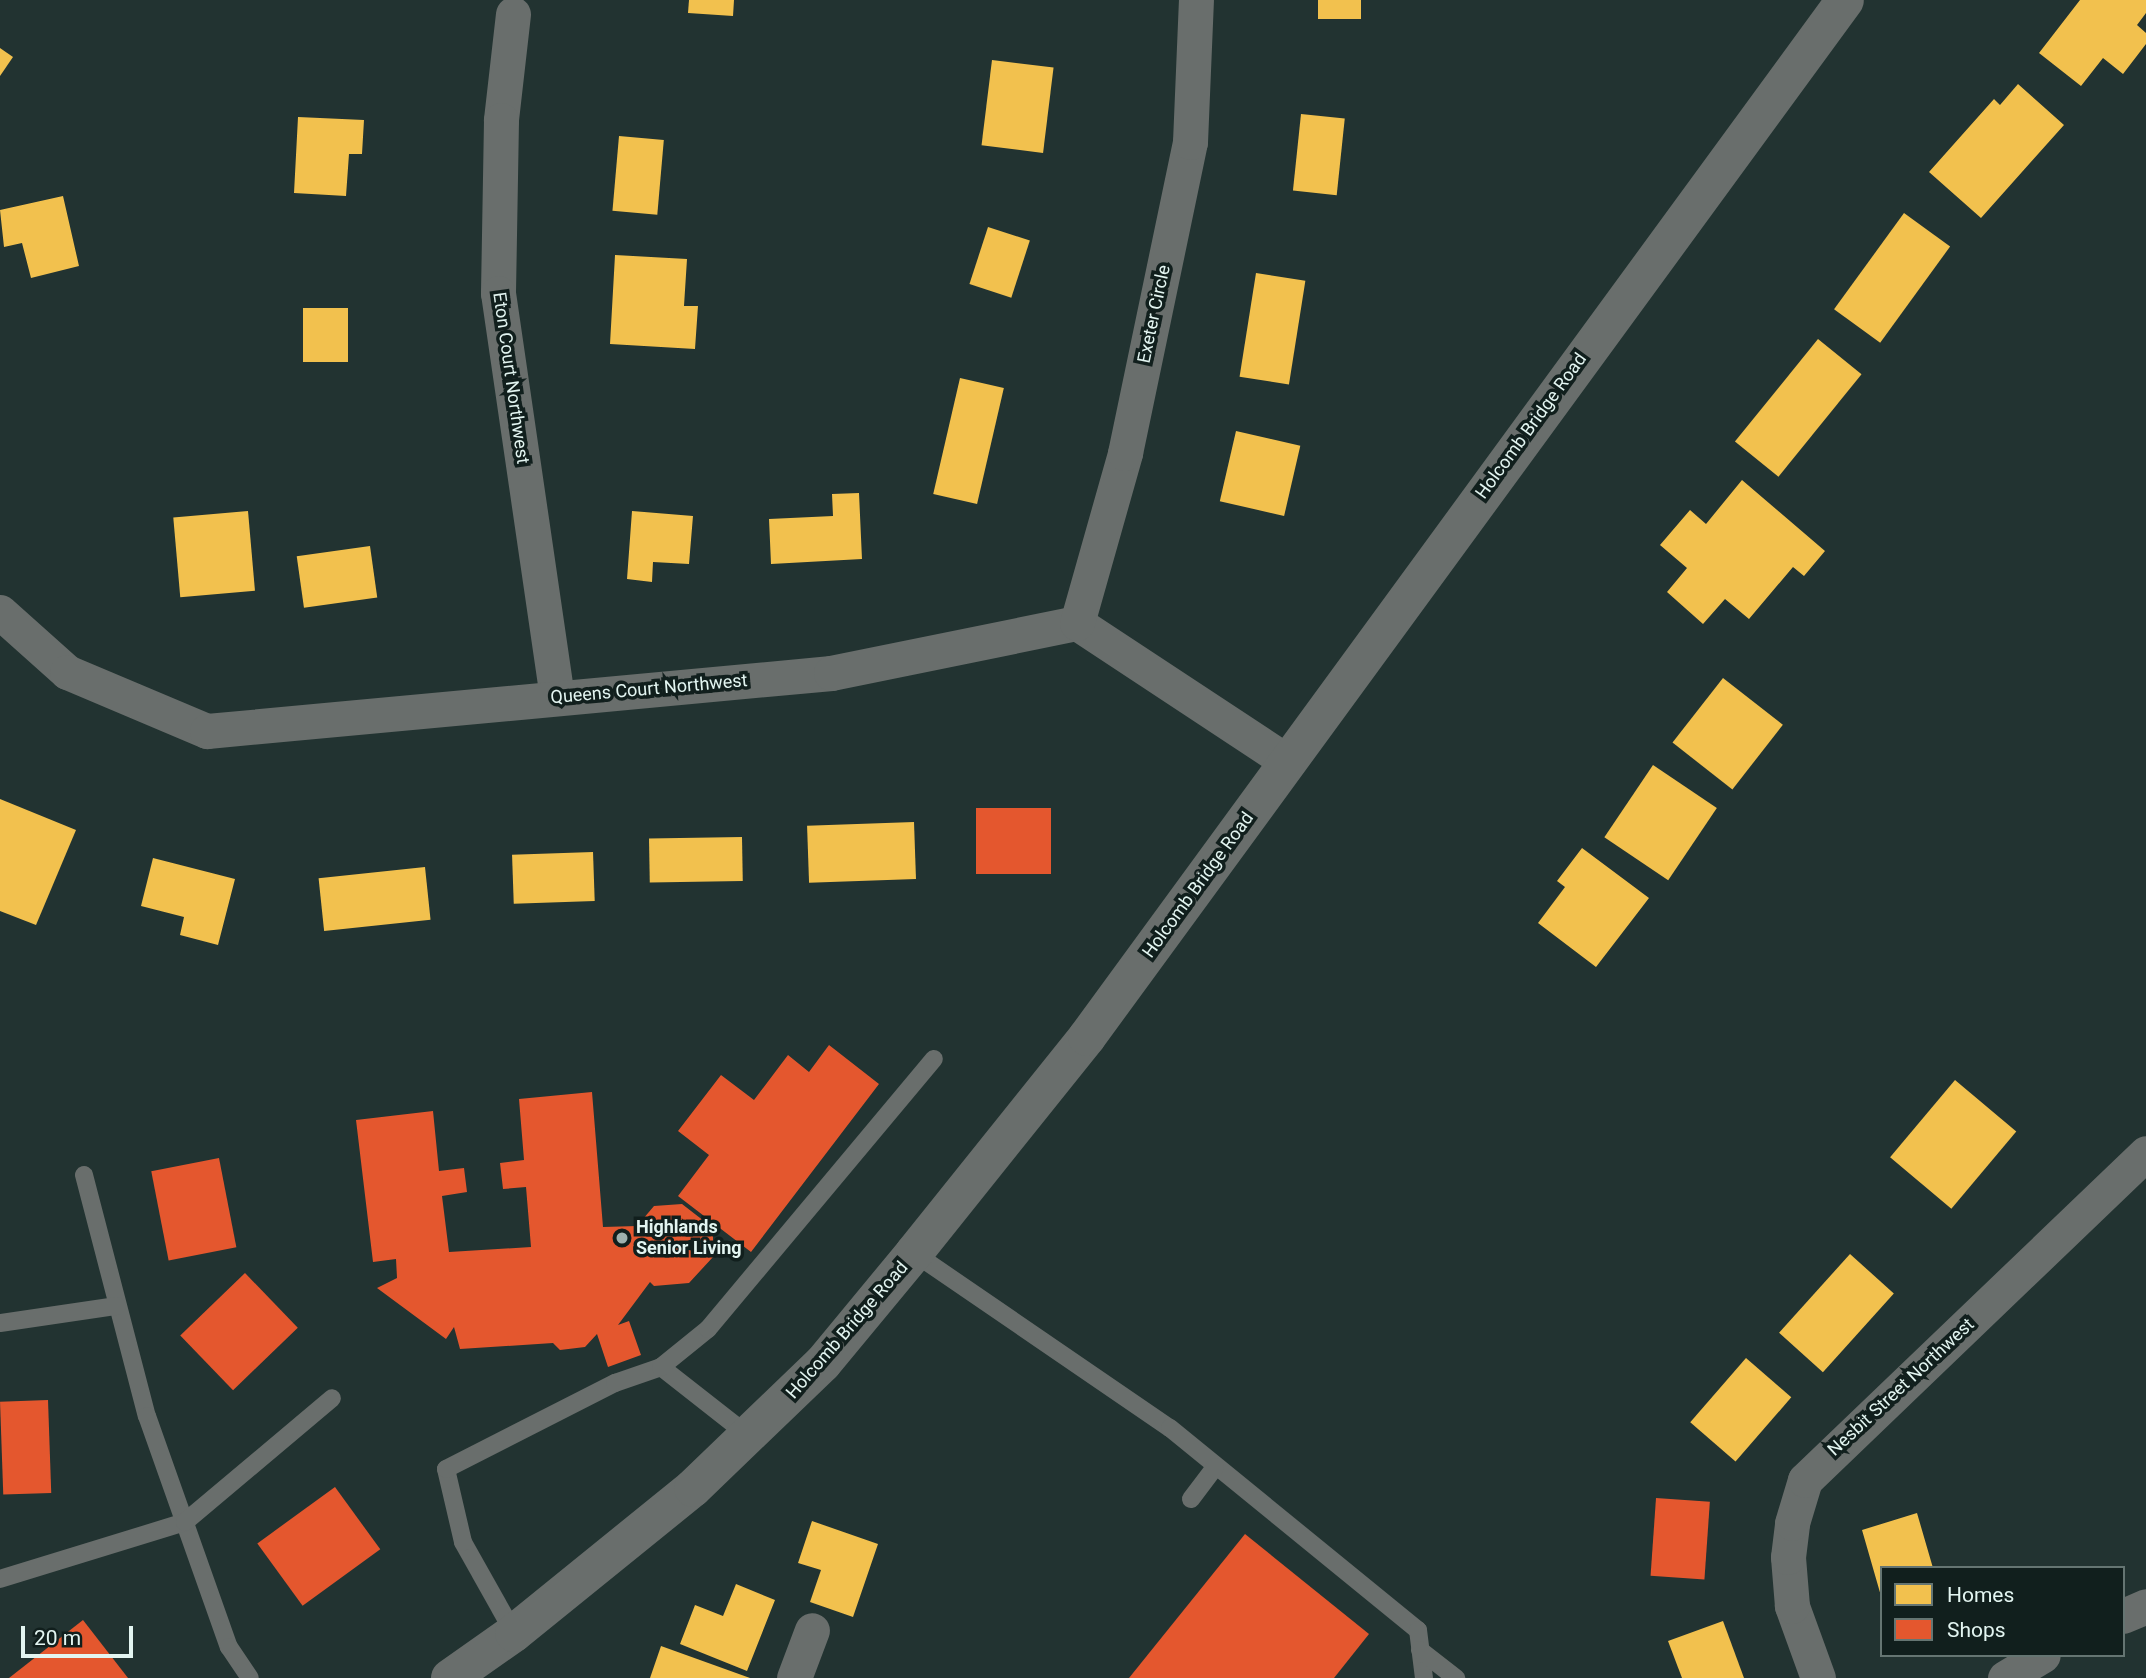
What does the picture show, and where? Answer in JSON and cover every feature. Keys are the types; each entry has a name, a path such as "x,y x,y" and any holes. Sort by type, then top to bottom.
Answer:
{"street":[{"name":"Exeter Circle","path":"1077,623 1125,453 1191,142 1196,0"},
{"name":"Holcomb Bridge Road","path":"450,1678 514,1633 693,1488 823,1363 1087,1037 1845,0"},
{"name":"Eton Court Northwest","path":"513,14 500,120 498,293 557,698"},
{"name":"Queens Court Northwest","path":"0,612 67,672 207,731 831,673 1077,623"},
{"path":"1077,623 1288,762"},
{"name":"Nesbit Street Northwest","path":"1818,1678 1792,1606 1788,1557 1792,1522 1805,1480 2146,1153"},
{"path":"2125,1615 2146,1606"},
{"path":"794,1678 812,1630"},
{"path":"2007,1677 2040,1657"}],"lane":[{"path":"514,1633 463,1542 446,1469 615,1383 661,1367 708,1329 934,1059"},
{"path":"84,1175 147,1416 229,1647 250,1678"},
{"path":"914,1253 1170,1428 1418,1630 1424,1678"},
{"path":"0,1323 117,1306"},
{"path":"661,1367 749,1436"},
{"path":"0,1579 185,1522 332,1398"},
{"path":"1191,1499 1215,1467"},
{"path":"1420,1650 1456,1678"}],"building: Homes":[{"path":"689,0 734,0 733,16 688,13"},
{"path":"1318,0 1361,0 1361,19 1318,19"},
{"path":"2080,0 2146,0 2146,13 2137,25 2146,33 2146,44 2123,74 2103,58 2081,86 2039,53"},
{"path":"0,48 13,57 0,76"},
{"path":"992,60 1054,68 1043,153 982,145"},
{"path":"2018,84 2064,125 1981,218 1929,172 1994,99 2000,105"},
{"path":"1301,114 1345,119 1337,195 1293,191"},
{"path":"298,117 364,120 362,154 349,154 346,196 294,193"},
{"path":"619,136 664,140 657,215 612,211"},
{"path":"63,196 79,266 31,278 22,243 4,247 0,210"},
{"path":"1904,213 1950,247 1880,343 1834,309"},
{"path":"988,227 1030,241 1011,298 969,284"},
{"path":"615,255 687,259 684,306 698,306 695,349 610,344"},
{"path":"1256,273 1305,281 1289,385 1240,377"},
{"path":"303,308 348,308 348,362 303,362"},
{"path":"1818,339 1862,374 1778,477 1735,442"},
{"path":"960,378 1004,388 977,504 933,494"},
{"path":"1236,431 1300,446 1284,516 1220,501"},
{"path":"1742,480 1825,551 1804,576 1793,567 1749,619 1725,599 1703,624 1667,592 1687,568 1660,545 1690,510 1706,524"},
{"path":"859,493 862,559 771,564 769,519 833,516 832,494"},
{"path":"248,511 255,591 180,597 173,518"},
{"path":"632,511 693,516 689,564 653,562 652,582 627,579"},
{"path":"370,546 377,597 304,608 297,556"},
{"path":"1723,678 1783,725 1732,789 1673,743"},
{"path":"1653,765 1717,808 1668,880 1604,837"},
{"path":"0,799 76,830 36,925 0,911"},
{"path":"914,822 916,879 809,883 807,826"},
{"path":"742,837 743,881 650,883 649,839"},
{"path":"1582,848 1649,898 1596,967 1538,923 1565,887 1557,881"},
{"path":"593,852 595,901 514,904 512,855"},
{"path":"153,858 235,879 218,945 180,935 184,917 141,906"},
{"path":"425,867 431,920 324,931 319,878"},
{"path":"1955,1080 2016,1131 1951,1209 1890,1157"},
{"path":"1850,1254 1894,1293 1823,1372 1779,1333"},
{"path":"1746,1358 1791,1397 1736,1462 1690,1422"},
{"path":"1917,1513 1932,1566 1880,1566 1880,1593 1862,1530"},
{"path":"812,1521 878,1544 853,1617 810,1602 821,1570 798,1563"},
{"path":"736,1584 775,1600 747,1671 680,1644 695,1605 723,1616"},
{"path":"1723,1621 1744,1678 1682,1678 1668,1641"},
{"path":"661,1646 750,1678 650,1678"}],"building: Shops":[{"path":"976,808 1051,808 1051,874 976,874"},
{"path":"829,1045 879,1084 751,1252 678,1196 709,1155 678,1131 721,1075 754,1100 788,1055 809,1072"},
{"name":"Highlands Senior Living","path":"592,1092 603,1227 637,1226 654,1206 682,1204 713,1228 713,1257 689,1283 654,1286 650,1282 618,1325 629,1321 641,1355 608,1367 597,1334 585,1347 560,1350 553,1343 460,1349 454,1327 446,1339 377,1288 397,1278 396,1259 373,1262 356,1120 433,1111 439,1171 464,1168 467,1192 442,1196 449,1252 531,1247 526,1187 503,1189 500,1163 524,1160 519,1099"},
{"path":"219,1158 236,1247 169,1260 151,1171"},
{"path":"245,1273 298,1328 233,1390 180,1336"},
{"path":"48,1400 51,1493 3,1495 0,1402"},
{"path":"335,1487 380,1549 303,1606 257,1543"},
{"path":"1656,1498 1710,1502 1704,1580 1651,1576"},
{"path":"1245,1534 1369,1634 1334,1678 1129,1678"},
{"path":"83,1620 128,1678 9,1678"}],"place":[{"name":"Highlands Senior Living","path":"622,1238"}]}
